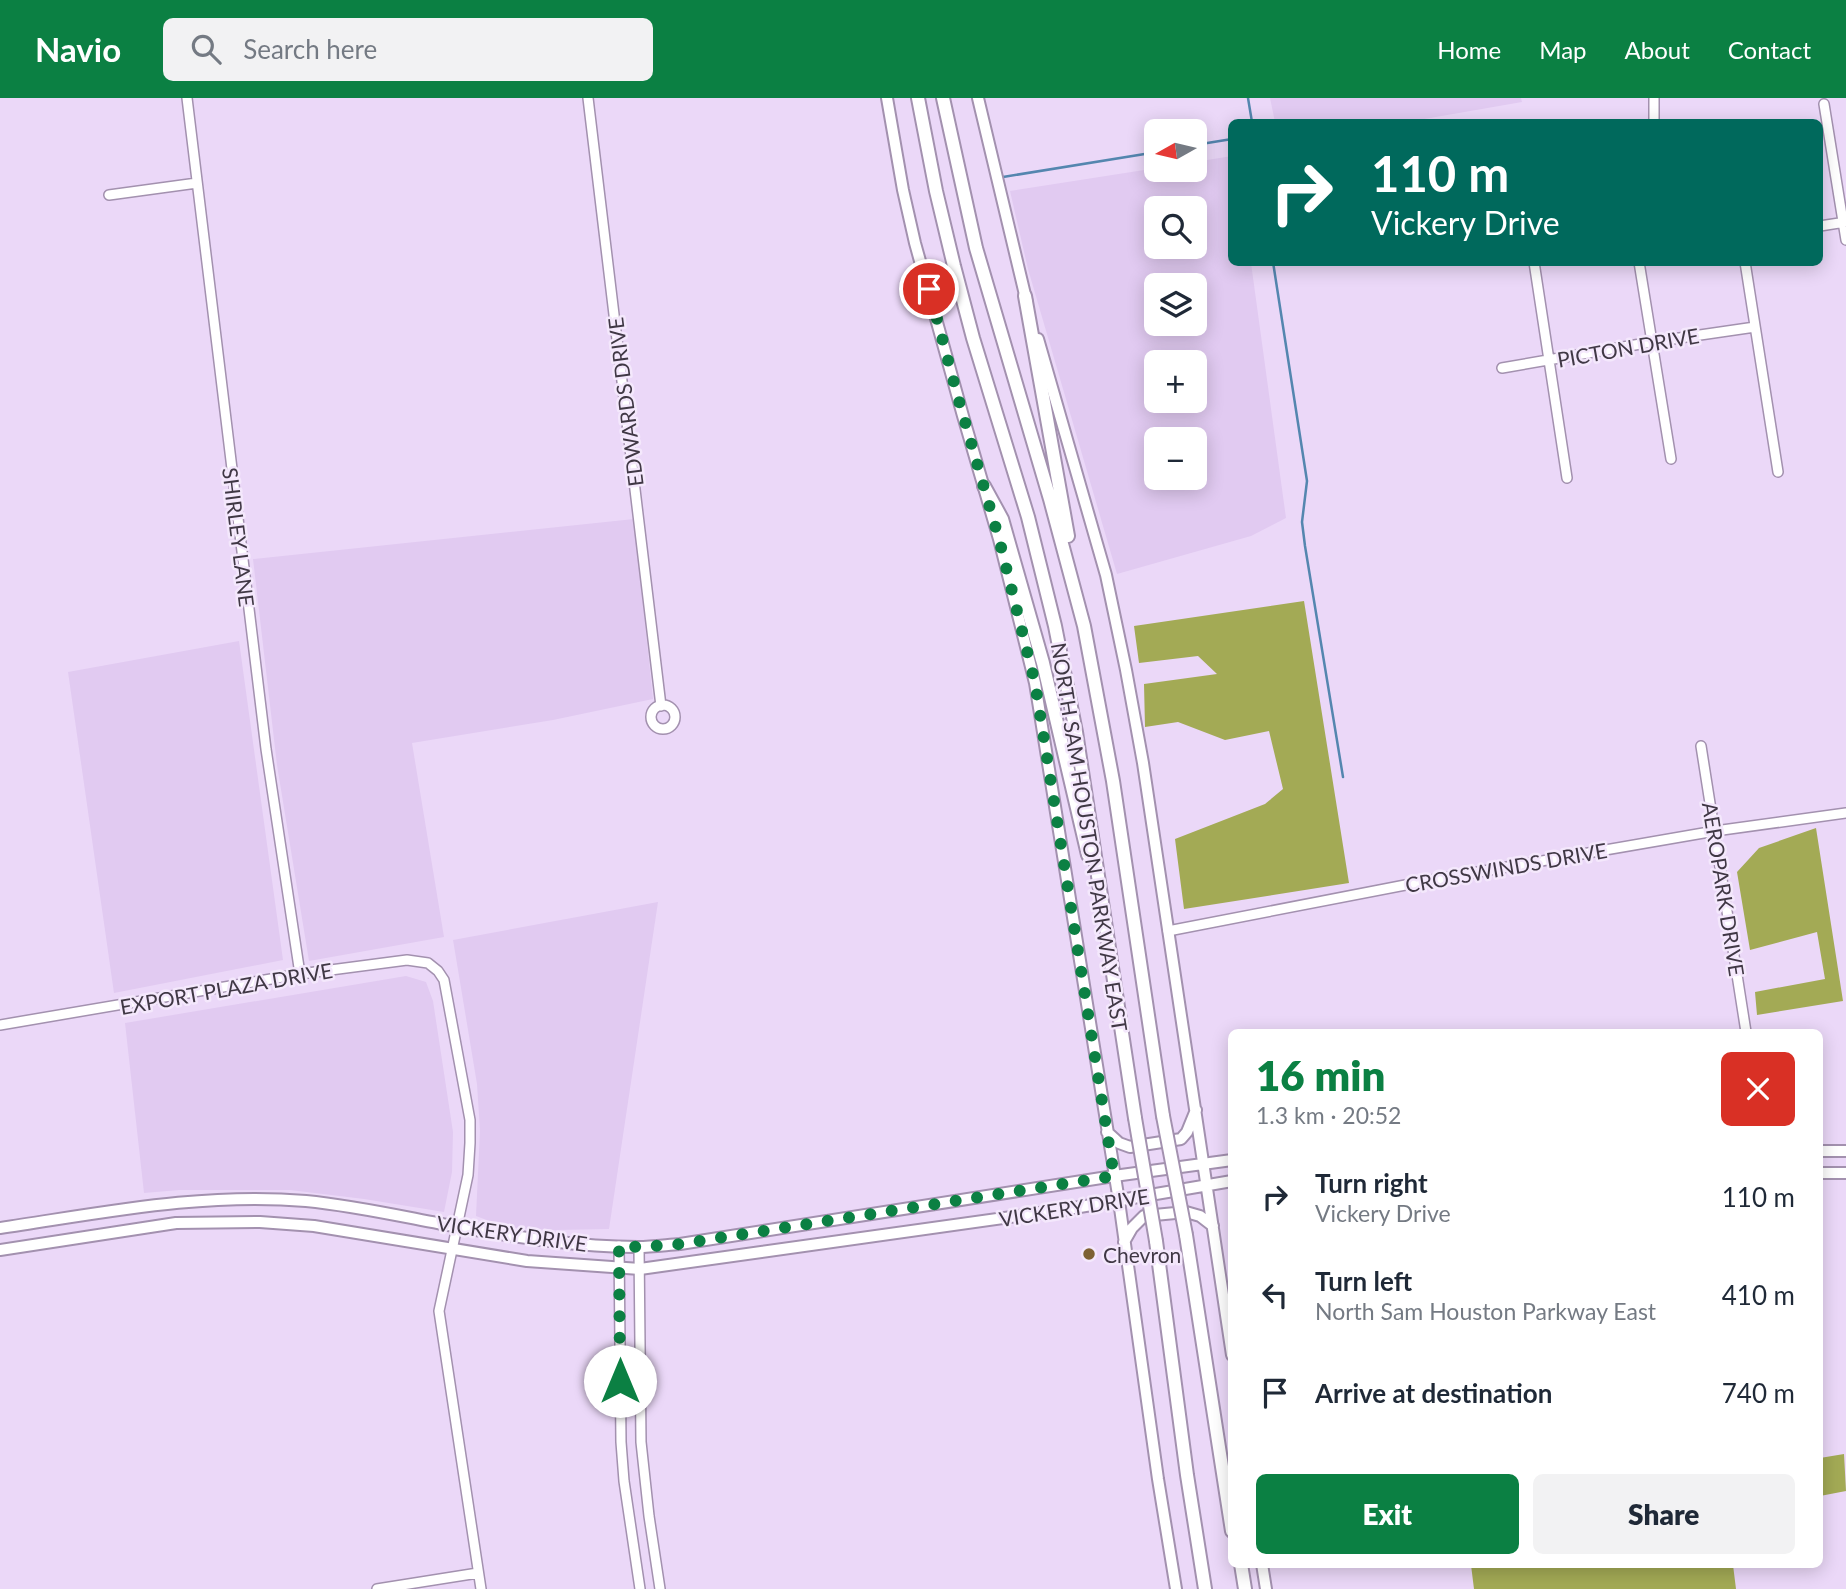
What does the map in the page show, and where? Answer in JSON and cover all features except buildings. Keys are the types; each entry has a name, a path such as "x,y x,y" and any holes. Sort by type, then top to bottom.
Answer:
{"highway":[{"name":"NORTH SAM HOUSTON PARKWAY EAST","path":"917,98 944,228 964,304 1028,517 1050,603 1074,723 1156,1241 1205,1589"},
{"name":"NORTH SAM HOUSTON PARKWAY EAST","path":"943,98 976,248 1047,488 1084,626 1113,781 1163,1115 1186,1235 1228,1505"},
{"path":"1025,296 1084,626"},
{"path":"984,486 1002,519 1044,663 1069,780 1110,947"},
{"path":"1219,1446 1228,1492"},
{"path":"1240,1568 1243,1589"}],"main road":[{"name":"NORTH SAM HOUSTON PARKWAY EAST","path":"887,98 915,243 999,539 1035,683 1119,1201 1176,1589"},
{"path":"978,98 1025,296 1109,590 1126,670 1143,763 1228,1328"},
{"path":"1107,1132 1119,1143 1130,1147 1181,1139 1187,1132 1196,1110"},
{"path":"1823,1151 1846,1151"},
{"name":"VICKERY DRIVE","path":"0,1228 148,1205 241,1198 305,1201 360,1208 458,1227 561,1241 639,1247 680,1244 1228,1161"},
{"path":"1823,1173 1846,1173"},
{"name":"VICKERY DRIVE","path":"0,1250 176,1223 260,1222 314,1226 527,1261 639,1269 1119,1201 1228,1182"},
{"path":"1124,1242 1132,1228 1144,1216 1186,1212 1200,1216 1213,1226"},
{"path":"859,1215 862,1238"},
{"path":"736,1234 740,1255"},
{"path":"1263,1568 1266,1589"}],"street":[{"name":"SHIRLEY LANE","path":"187,98 266,748 300,974"},
{"name":"EDWARDS DRIVE","path":"588,98 660,706"},
{"path":"1654,98 1654,119"},
{"path":"1824,104 1846,240"},
{"path":"109,195 197,183"},
{"path":"1823,226 1844,222"},
{"path":"1535,266 1567,478"},
{"path":"1640,266 1671,459"},
{"path":"1746,266 1777,472"},
{"name":"PICTON DRIVE","path":"1502,368 1755,327"},
{"name":"AEROPARK DRIVE","path":"1701,746 1746,1029"},
{"name":"CROSSWINDS DRIVE","path":"1168,931 1426,881 1715,831 1846,813"},
{"name":"EXPORT PLAZA DRIVE","path":"0,1025 300,974 407,960 428,963 444,980 470,1120 468,1175 458,1227"},
{"path":"458,1227 439,1311 481,1589"},
{"path":"619,1246 622,1465 640,1589"},
{"path":"639,1247 642,1453 660,1589"},
{"path":"620,1403 640,1402"},
{"path":"631,1525 650,1522"},
{"path":"377,1589 478,1573"}],"shaded area":[{"path":"1270,98 1521,98 1522,102 1424,119 1274,119"},
{"path":"1228,157 1228,266 1251,266 1286,518 1251,536 1117,574 1028,269 1010,191 1144,170 1144,182 1208,182 1208,160"},
{"path":"634,519 653,699 553,720 412,743 444,937 309,961 277,765 253,559"},
{"path":"239,641 283,960 114,993 68,672"},
{"path":"658,902 609,1229 508,1228 476,1216 480,1131 477,1084 453,940"},
{"path":"406,976 426,982 433,1001 453,1132 452,1172 444,1212 290,1190 180,1190 144,1193 125,1023"}],"green space":[{"path":"1304,601 1349,883 1184,909 1175,839 1265,804 1283,789 1269,731 1225,740 1178,722 1145,727 1144,684 1217,674 1198,656 1139,663 1134,626"},
{"path":"1816,828 1843,1001 1757,1015 1755,992 1825,979 1817,932 1750,950 1737,872 1759,848"},
{"path":"1844,1454 1846,1491 1823,1495 1823,1458"},
{"path":"1471,1568 1733,1568 1736,1589 1474,1589"}],"waterway":[{"path":"1248,98 1252,119"},
{"path":"1208,143 1228,140"},
{"path":"1003,177 1144,154"},
{"path":"1274,266 1307,481 1302,522 1305,546 1343,777"}],"place":[{"name":"Chevron","path":"1089,1254"}],"route":[{"path":"620,1381 619,1246 680,1244 1114,1176 1035,683 999,539 944,351 929,289"}]}
